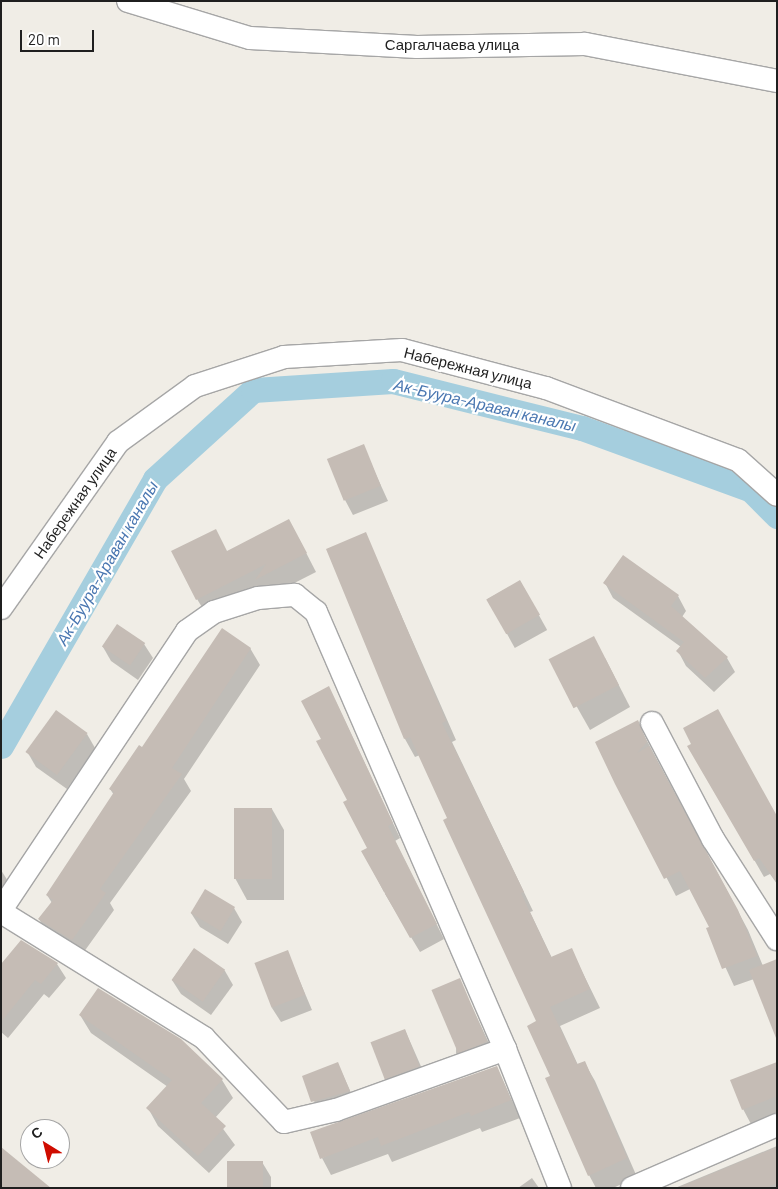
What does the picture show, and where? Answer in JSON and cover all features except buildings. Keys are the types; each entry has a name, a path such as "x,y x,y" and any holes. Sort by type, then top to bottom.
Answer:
{"street":[{"name":"Саргалчаева улица","path":"128,1 250,38 417,47 585,44 777,81"},
{"name":"Набережная улица","path":"1,608 118,442 196,386 284,357 402,350 546,388 738,460 777,495"},
{"path":"506,1049 336,1110 284,1122 204,1038 1,911 187,631 214,612 250,601 295,595 316,612 506,1049 560,1188"},
{"path":"652,723 713,839 777,939"},
{"path":"632,1188 777,1125"}],"waterway":[{"name":"Ак-Буура-Араван каналы","path":"1,746 155,479 253,390 393,381 582,428 751,490 777,516"}]}
